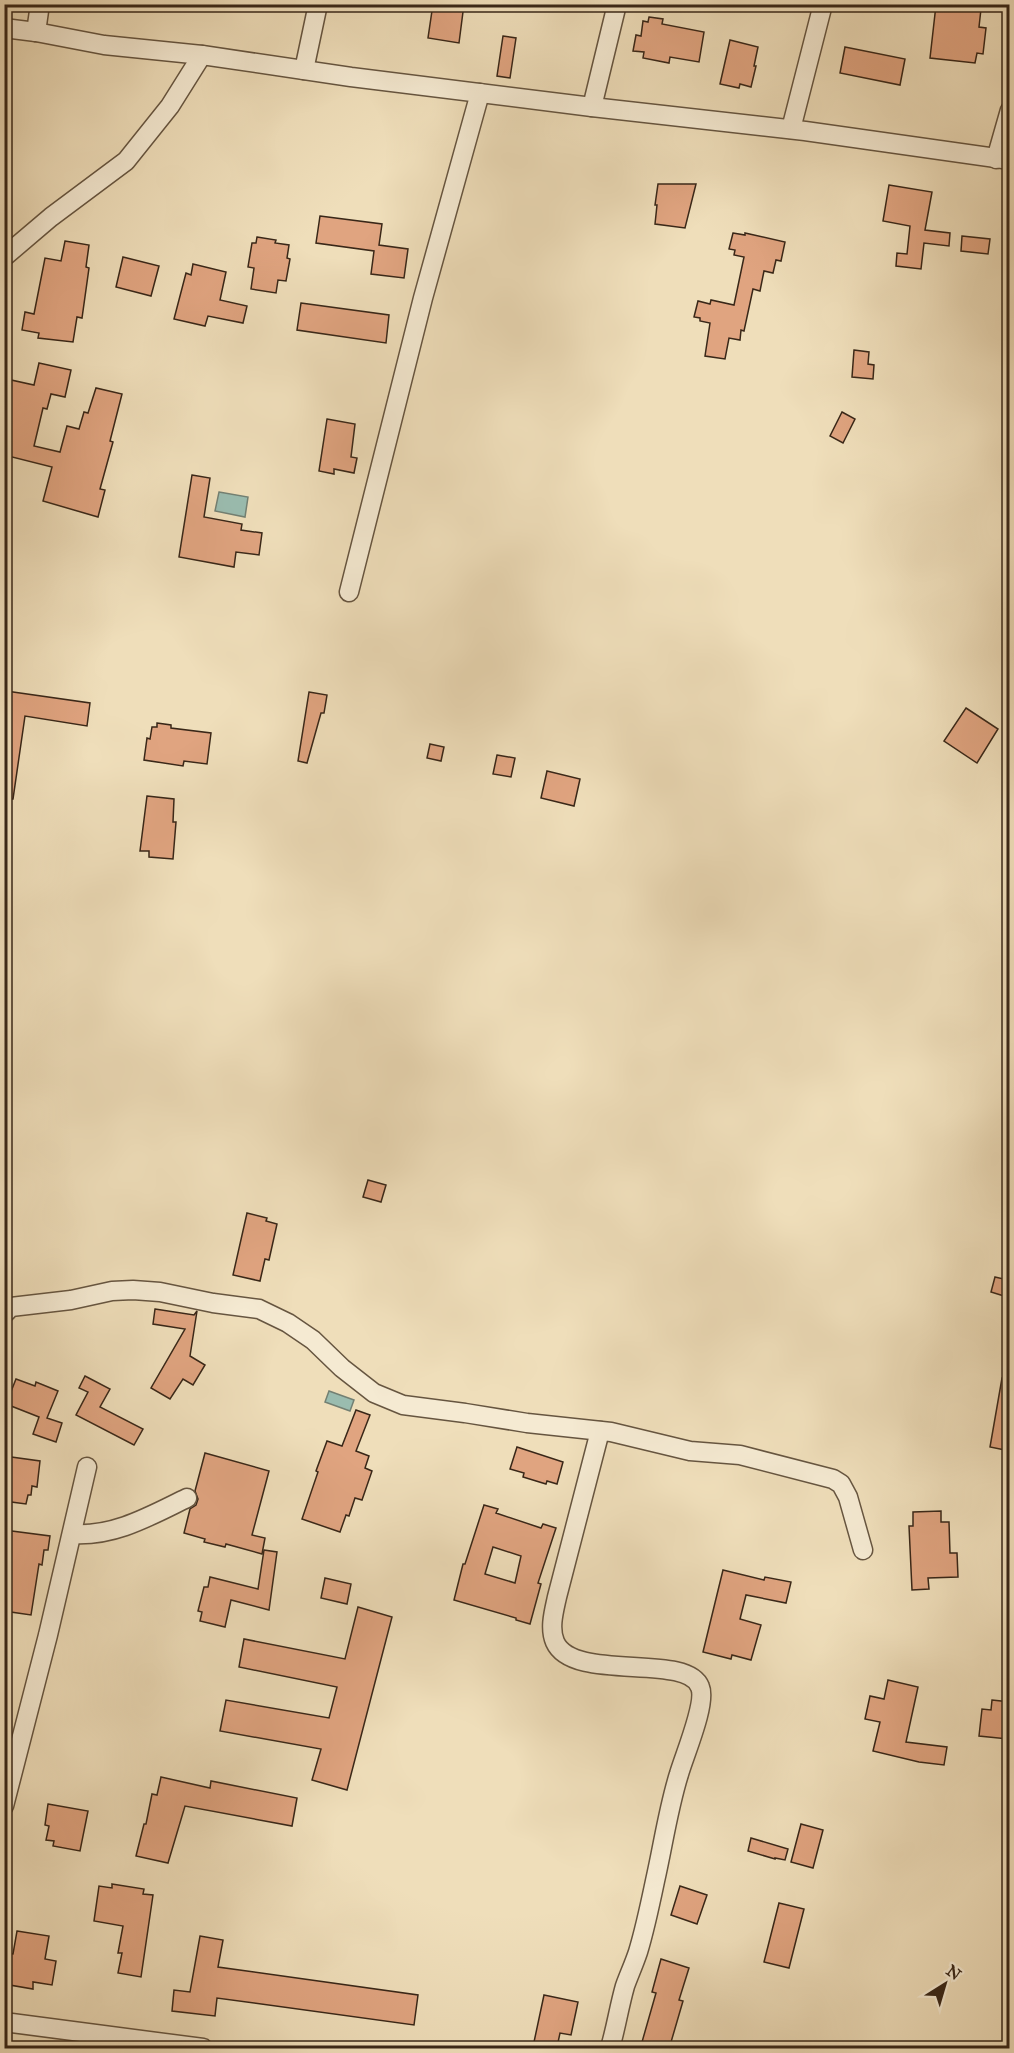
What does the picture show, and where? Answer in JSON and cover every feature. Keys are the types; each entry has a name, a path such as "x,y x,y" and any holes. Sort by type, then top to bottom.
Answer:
{"street":[{"path":"36,32 40,4"},
{"path":"304,70 318,4"},
{"path":"592,107 617,4"},
{"path":"791,129 823,4"},
{"path":"4,28 104,45 202,55 592,107 791,129 1003,160 1010,110"},
{"path":"4,257 51,217 126,161 170,106 202,55"},
{"path":"349,592 423,298 480,93"},
{"path":"4,1314 11,1307 71,1300 112,1291 133,1290 159,1292 259,1309 313,1340 362,1384 374,1393 396,1403 527,1423 611,1432 690,1451 740,1455 833,1479 841,1484 849,1497 863,1550"},
{"path":"600,1431 557,1597 553,1616 554,1640 559,1649 568,1656 586,1661 687,1674 694,1678 700,1686 703,1700 679,1775 638,1953 625,1986 610,2049"},
{"path":"4,1806 48,1635 87,1467"},
{"path":"72,1534 86,1536 131,1526 187,1498"},
{"path":"4,2022 203,2049"}],"shaded area":[{"path":"219,492 248,497 245,517 215,511"},
{"path":"329,1391 354,1400 350,1411 325,1402"}],"building":[{"path":"433,4 464,4 459,43 428,38"},
{"path":"936,5 981,9 979,27 986,28 983,54 977,53 975,63 930,58"},
{"path":"649,17 663,19 662,24 704,32 699,62 670,57 669,63 643,58 644,52 633,51 636,35 641,36 643,21 648,22"},
{"path":"503,36 516,38 510,78 497,76"},
{"path":"730,40 758,47 751,87 740,84 739,88 720,84"},
{"path":"845,47 905,59 900,85 840,73"},
{"path":"658,184 696,184 685,228 655,224"},
{"path":"889,185 932,192 925,230 950,233 949,246 924,243 921,269 896,266 897,253 907,254 910,226 883,221"},
{"path":"320,216 382,224 379,245 408,249 404,278 371,274 374,251 316,243"},
{"path":"733,233 745,235 745,233 785,242 781,261 776,260 773,273 764,271 760,291 753,289 744,331 741,330 740,340 729,338 725,359 705,356 710,323 694,317 698,301 710,304 711,300 734,305 744,257 734,255 735,250 729,249"},
{"path":"962,236 990,239 988,254 961,251"},
{"path":"257,237 289,245 287,258 290,259 286,281 278,280 276,293 251,289 254,268 248,267 252,243 256,243"},
{"path":"65,241 89,245 86,267 89,268 82,318 77,317 73,342 38,338 39,333 22,330 25,312 34,314 45,258 61,261"},
{"path":"123,257 159,266 151,296 116,287"},
{"path":"193,264 226,272 220,300 247,306 243,323 208,316 205,326 174,319 186,273 191,275"},
{"path":"301,303 389,315 386,343 297,330"},
{"path":"854,350 869,352 868,364 874,365 873,379 852,377"},
{"path":"39,363 71,370 65,397 51,394 47,409 43,408 34,446 60,452 67,426 79,429 84,412 88,413 96,388 122,394 110,441 113,442 100,489 105,490 98,517 43,501 52,467 4,455 4,432 11,405 5,403 11,380 34,385"},
{"path":"842,412 855,419 843,443 830,436"},
{"path":"327,419 355,424 351,457 357,458 354,473 334,469 334,474 319,471"},
{"path":"192,475 210,478 204,517 242,524 241,530 262,533 259,555 236,552 234,567 179,557"},
{"path":"6,691 90,703 87,726 25,716 13,799 4,799"},
{"path":"309,692 327,695 324,713 321,713 307,763 298,761"},
{"path":"966,708 998,729 977,763 944,741"},
{"path":"157,723 171,725 171,728 211,733 207,764 184,761 183,766 144,760 147,738 150,739 152,727 157,727"},
{"path":"430,744 444,747 441,761 427,758"},
{"path":"497,755 515,758 511,777 493,774"},
{"path":"547,771 580,779 574,806 541,798"},
{"path":"147,796 174,799 173,822 176,822 173,859 149,857 149,851 140,851"},
{"path":"368,1180 386,1185 381,1202 363,1197"},
{"path":"247,1213 267,1218 266,1221 277,1224 269,1260 265,1259 260,1281 233,1275"},
{"path":"995,1277 1008,1280 1004,1296 991,1292"},
{"path":"155,1309 194,1315 197,1311 190,1356 205,1365 193,1385 183,1379 170,1399 151,1388 185,1329 153,1324"},
{"path":"85,1376 110,1389 100,1407 143,1429 134,1445 76,1415 88,1392 79,1388"},
{"path":"1002,1378 1010,1378 1010,1451 990,1447"},
{"path":"16,1379 35,1386 36,1382 58,1391 47,1418 62,1423 56,1442 33,1434 39,1417 6,1404"},
{"path":"356,1410 370,1415 356,1451 369,1456 365,1468 372,1471 362,1500 355,1498 340,1532 302,1519 327,1441 342,1446"},
{"path":"517,1447 563,1462 557,1484 547,1481 546,1484 523,1477 524,1473 510,1469"},
{"path":"205,1453 269,1471 252,1535 265,1538 262,1554 226,1544 225,1547 204,1542 205,1539 184,1533 190,1509 196,1505 198,1499 195,1491"},
{"path":"4,1456 40,1461 37,1487 32,1486 31,1495 28,1495 26,1504 4,1501"},
{"path":"484,1505 498,1509 496,1513 541,1528 543,1524 556,1528 538,1583 541,1584 530,1624 454,1600 463,1564 465,1564","holes":["493,1547 521,1556 515,1583 485,1574"]},
{"path":"941,1511 941,1522 949,1522 950,1553 957,1553 958,1577 928,1578 929,1589 912,1590 909,1526 913,1526 913,1512"},
{"path":"4,1530 50,1536 48,1550 44,1550 42,1565 39,1564 31,1615 4,1611"},
{"path":"264,1550 277,1552 269,1610 231,1600 225,1627 200,1621 202,1612 198,1611 204,1587 208,1587 210,1577 258,1589"},
{"path":"723,1570 764,1580 765,1577 791,1582 786,1603 746,1595 740,1619 761,1625 751,1660 732,1655 731,1659 703,1652"},
{"path":"325,1578 351,1584 347,1604 321,1598"},
{"path":"358,1607 392,1617 347,1790 312,1780 321,1749 220,1731 226,1700 329,1718 337,1687 239,1667 244,1639 345,1659"},
{"path":"888,1680 918,1687 906,1742 947,1747 944,1765 919,1762 873,1751 880,1722 865,1719 870,1696 884,1699"},
{"path":"992,1700 1010,1702 1008,1739 979,1736 982,1709 991,1710"},
{"path":"161,1777 210,1788 211,1781 297,1798 292,1826 185,1806 168,1863 136,1856 152,1794 157,1795"},
{"path":"48,1804 88,1811 80,1851 53,1846 54,1841 46,1840 49,1826 45,1825"},
{"path":"801,1824 823,1830 813,1868 791,1862"},
{"path":"751,1838 788,1849 785,1860 748,1851"},
{"path":"112,1884 144,1889 143,1894 153,1895 141,1977 118,1973 122,1953 118,1953 123,1926 94,1921 99,1886 112,1888"},
{"path":"680,1886 707,1895 697,1924 671,1915"},
{"path":"779,1903 804,1909 789,1968 764,1962"},
{"path":"17,1931 49,1936 45,1959 56,1961 52,1985 33,1982 33,1989 4,1984 4,1953 13,1954"},
{"path":"200,1936 223,1940 218,1967 418,1995 414,2025 217,1998 215,2016 172,2011 174,1990 190,1992"},
{"path":"661,1959 689,1968 679,2000 683,2001 669,2049 640,2049 656,1993 652,1992"},
{"path":"544,1995 578,2002 571,2035 560,2033 557,2047 534,2042"}]}
